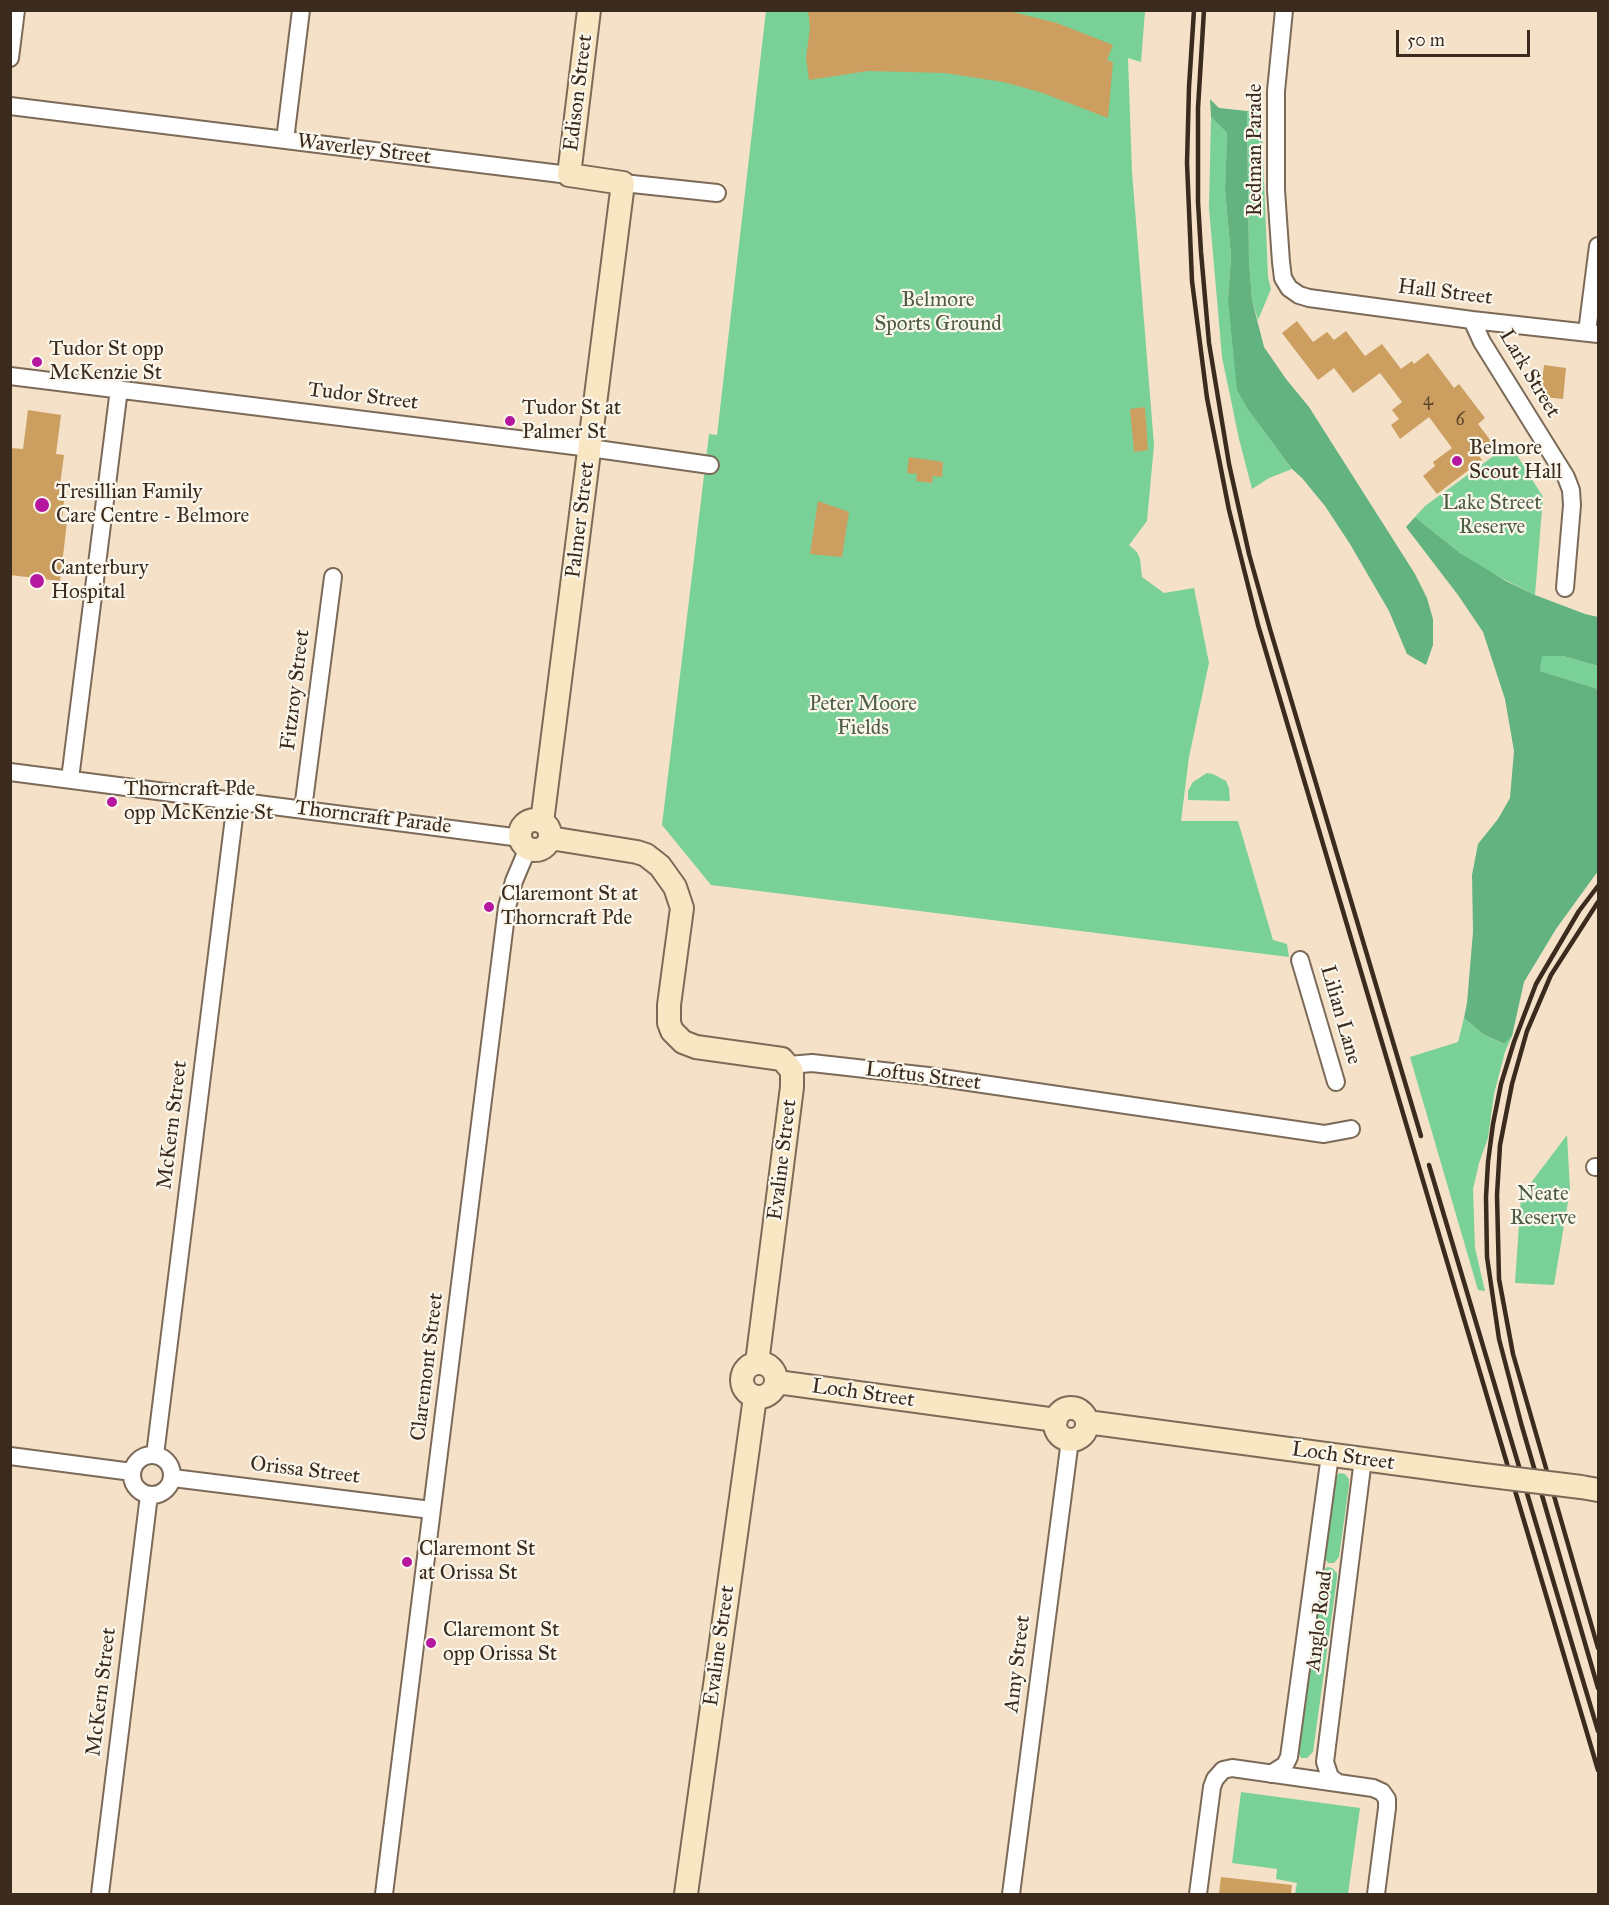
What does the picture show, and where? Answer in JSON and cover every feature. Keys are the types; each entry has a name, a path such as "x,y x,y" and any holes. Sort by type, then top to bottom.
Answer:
{"street":[{"path":"10,58 16,10"},
{"path":"285,140 301,10"},
{"name":"Edison Street","path":"569,175 590,10"},
{"name":"Redman Parade","path":"1284,10 1276,91 1276,190 1283,278 1289,288"},
{"name":"Waverley Street","path":"10,106 717,193"},
{"name":"Palmer Street","path":"546,830 623,183"},
{"path":"1593,333 1599,246"},
{"name":"Hall Street","path":"1289,288 1299,295 1310,298 1472,320 1593,333"},
{"name":"Lark Street","path":"1472,320 1482,342 1566,477 1572,505 1565,588"},
{"name":"Tudor Street","path":"10,376 710,465"},
{"path":"70,779 119,389"},
{"name":"Fitzroy Street","path":"303,809 333,577"},
{"name":"Thorncraft Parade","path":"10,772 303,809 524,843"},
{"name":"McKern Street","path":"155,1455 236,801"},
{"path":"524,843 541,849 545,846 546,830"},
{"name":"Loftus Street","path":"546,830 637,852 660,866 675,887 682,908 669,1005 669,1023 672,1031 683,1042 696,1047 772,1056 782,1059 789,1065 812,1063 928,1076 1324,1134 1351,1129"},
{"name":"Claremont Street","path":"384,1894 507,907 524,843"},
{"name":"Lilian Lane","path":"1300,960 1336,1082"},
{"name":"Evaline Street","path":"757,1363 794,1077 789,1065"},
{"path":"757,1363 771,1368 775,1372 777,1382 771,1393 761,1398 754,1397 745,1391 742,1379 746,1368 757,1363"},
{"name":"Loch Street","path":"777,1382 1056,1420"},
{"name":"Evaline Street","path":"686,1894 754,1397"},
{"path":"1075,1408 1084,1413 1087,1422 1084,1433 1070,1440 1059,1433 1056,1420 1065,1409 1075,1408"},
{"name":"Loch Street","path":"1087,1422 1590,1488"},
{"name":"Amy Street","path":"1011,1894 1070,1440"},
{"path":"155,1455 166,1460 172,1471 172,1478 167,1489 156,1495 149,1495 138,1490 134,1485 132,1472 143,1457 155,1455"},
{"name":"Anglo Road","path":"1271,1774 1285,1765 1289,1757 1330,1455"},
{"path":"10,1456 132,1472"},
{"name":"Anglo Road","path":"1338,1783 1330,1777 1324,1762 1363,1459"},
{"name":"Orissa Street","path":"172,1478 431,1510"},
{"name":"McKern Street","path":"100,1894 149,1495"},
{"path":"1198,1894 1212,1787 1215,1779 1223,1770 1232,1768 1373,1788 1382,1792 1387,1799 1388,1808 1376,1894"}],"green space":[{"path":"766,11 1145,11 1141,62 1128,58 1132,172 1154,445 1147,521 1129,545 1137,552 1140,559 1142,577 1164,593 1194,588 1209,663 1189,757 1181,821 1238,821 1273,940 1287,944 1289,957 711,885 662,825 709,434 717,435"},
{"path":"1210,99 1219,108 1247,111 1249,261 1252,300 1264,347 1309,407 1415,574 1427,598 1433,619 1433,645 1426,665 1407,654 1389,611 1350,544 1325,506 1292,469 1249,411 1237,390 1228,299 1231,256 1225,190 1227,133 1211,117"},
{"path":"1261,110 1268,277 1271,289 1258,320 1252,300 1249,261 1247,111"},
{"path":"1211,117 1227,133 1225,190 1231,256 1228,299 1249,411 1292,469 1269,478 1252,489 1222,357 1209,208"},
{"name":"Lake Street Reserve","path":"1510,444 1543,497 1535,595 1486,570 1460,553 1415,517 1425,506"},
{"path":"1415,517 1460,553 1506,581 1535,595 1598,617 1598,666 1563,656 1542,656 1540,671 1598,689 1598,871 1556,929 1524,982 1512,1036 1504,1044 1483,1034 1464,1018 1473,932 1472,875 1478,844 1498,819 1510,798 1514,751 1505,699 1483,632 1406,527"},
{"path":"1541,656 1563,656 1598,666 1598,689 1540,671"},
{"path":"1207,773 1226,781 1230,801 1188,800 1188,791 1193,782"},
{"path":"1464,1018 1483,1034 1503,1044 1512,1036 1505,1052 1494,1094 1488,1138 1473,1189 1475,1248 1485,1291 1478,1290 1410,1057 1458,1042"},
{"name":"Neate Reserve","path":"1567,1135 1570,1190 1554,1285 1515,1283 1521,1196"},
{"path":"1340,1473 1345,1474 1349,1479 1349,1485 1339,1557 1334,1563 1328,1563 1324,1556 1335,1477"},
{"path":"1327,1567 1337,1573 1337,1578 1313,1752 1307,1758 1301,1758 1297,1750 1323,1571"},
{"path":"1241,1792 1360,1808 1348,1894 1295,1894 1297,1883 1276,1879 1277,1869 1232,1863"}],"building":[{"path":"808,10 1005,10 1057,23 1113,45 1107,60 1113,62 1108,118 1040,92 1003,82 945,73 868,71 809,80 806,58 810,27"},
{"path":"1297,321 1313,342 1327,332 1334,340 1346,331 1365,356 1382,344 1401,369 1412,361 1414,364 1428,353 1454,388 1459,384 1485,418 1478,424 1494,445 1479,456 1482,460 1437,494 1423,476 1435,466 1433,462 1452,448 1429,417 1400,439 1391,425 1399,419 1392,410 1402,402 1380,373 1353,393 1334,368 1318,380 1282,333"},
{"path":"1544,365 1566,368 1563,399 1545,397 1546,389 1541,389"},
{"path":"1145,407 1148,450 1134,452 1130,409"},
{"name":"Tresillian Family Care Centre - Belmore","path":"28,410 61,415 56,454 64,455 58,500 64,501 62,521 67,522 60,581 10,575 10,448 23,449"},
{"path":"909,457 943,462 942,477 933,476 932,483 916,481 917,474 907,473"},
{"path":"818,501 849,512 842,557 810,554"},
{"path":"1221,1877 1292,1885 1291,1894 1219,1894"}],"railway":[{"path":"1194,10 1187,163 1192,281 1207,398 1229,510 1258,625 1598,1770"},
{"path":"1204,10 1198,108 1198,202 1209,343 1229,464 1249,554 1270,629 1421,1136"},
{"path":"1598,886 1579,911 1536,984 1514,1042 1501,1084 1493,1124 1486,1197 1487,1257 1499,1339 1598,1688"},
{"path":"1598,902 1551,975 1527,1031 1512,1084 1500,1145 1497,1195 1499,1279 1513,1354 1598,1648"},
{"path":"1429,1165 1598,1731"}],"place":[{"name":"Tudor St opp McKenzie St","path":"37,362"},
{"name":"Tudor St at Palmer St","path":"510,421"},
{"name":"Belmore Scout Hall","path":"1457,461"},
{"name":"Tresillian Family Care Centre - Belmore","path":"42,505"},
{"name":"Canterbury Hospital","path":"37,581"},
{"name":"Thorncraft Pde opp McKenzie St","path":"112,802"},
{"name":"Claremont St at Thorncraft Pde","path":"489,907"},
{"name":"Claremont St at Orissa St","path":"407,1562"},
{"name":"Claremont St opp Orissa St","path":"431,1643"}],"park label":[{"name":"Belmore Sports Ground","path":"938,313"},
{"name":"Peter Moore Fields","path":"863,717"}]}
